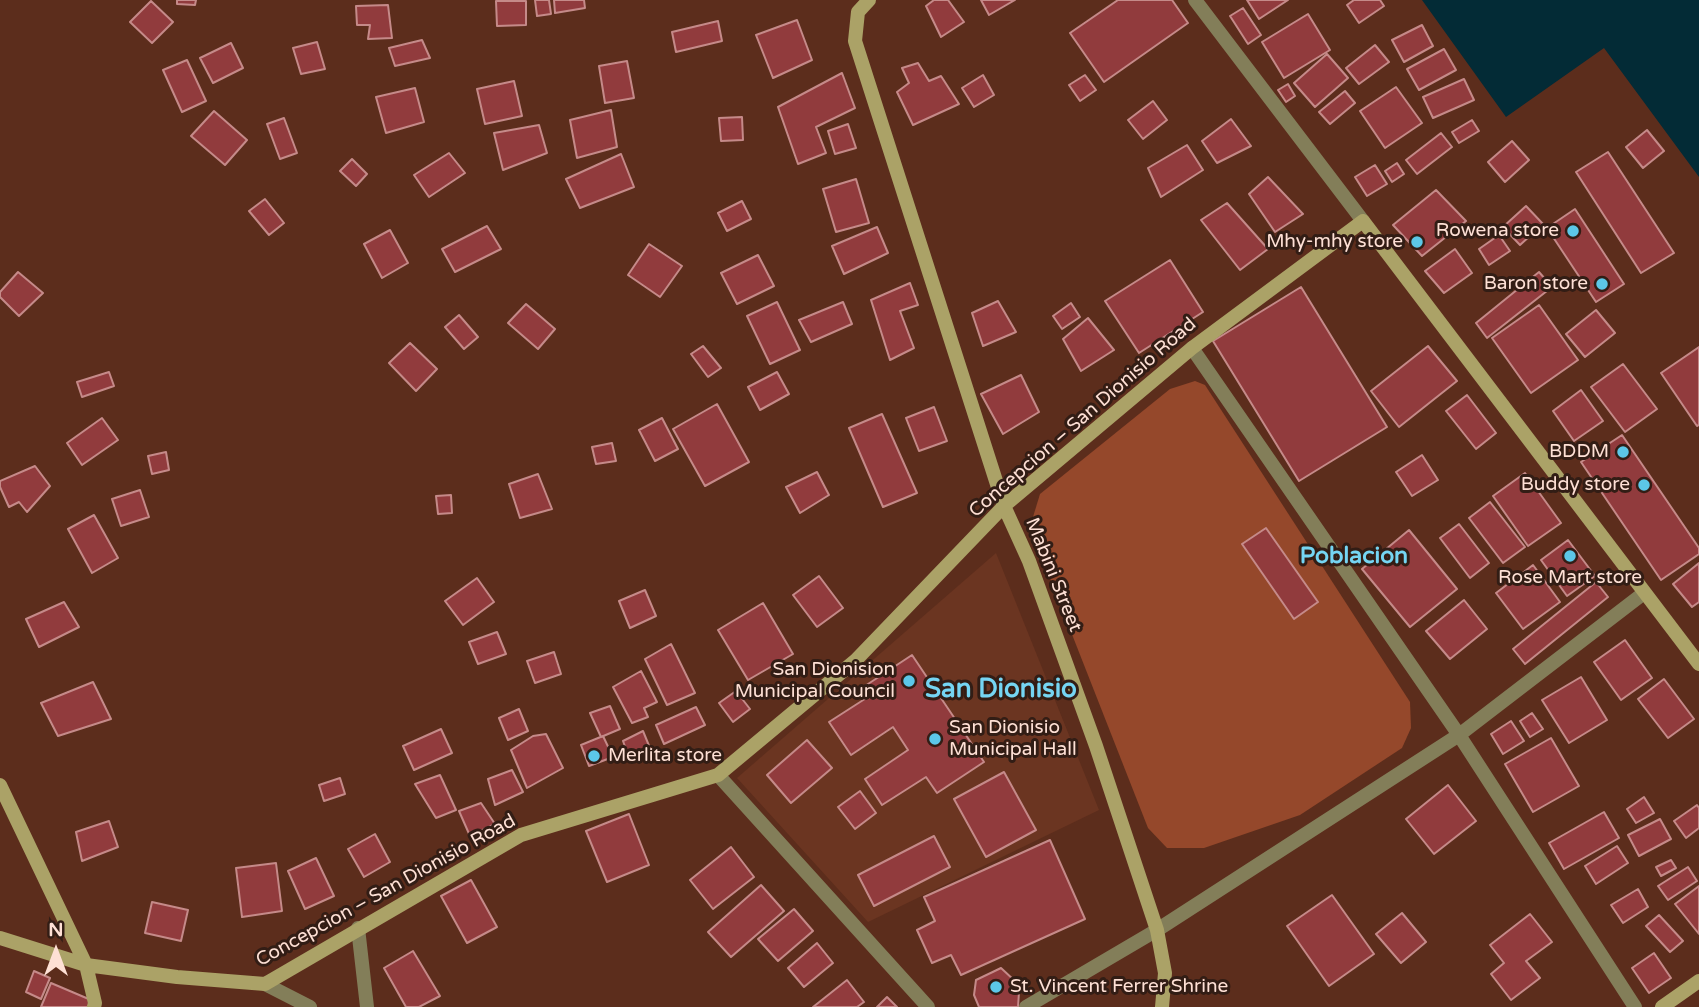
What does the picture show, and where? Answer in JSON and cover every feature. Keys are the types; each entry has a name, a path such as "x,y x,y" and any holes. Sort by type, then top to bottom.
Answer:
{"main road":[{"name":"Mabini Street","path":"869,0 858,12 855,41 1004,506 1029,561 1092,734 1157,930 1165,973 1162,1007"},
{"name":"Concepcion – San Dionisio Road","path":"0,938 86,965 177,977 265,984 521,835 718,775 855,661 1004,506 1192,348 1363,221"},
{"path":"1363,221 1699,664"},
{"path":"0,785 86,965 94,1007"},
{"path":"1662,1007 1699,981"}],"street":[{"path":"1195,0 1363,221"},
{"path":"1192,348 1459,735 1635,1007"},
{"path":"1026,1007 1157,930 1459,735 1644,593"},
{"path":"718,775 928,1007"},
{"path":"358,928 367,1007"},
{"path":"265,984 310,1007"}],"shaded area":[{"path":"1195,381 1205,385 1410,702 1411,728 1402,748 1300,815 1204,848 1167,848 1148,828 1033,535 1033,517 1040,494 1170,389"},
{"path":"996,553 1099,810 868,922 737,778"}],"water":[{"path":"1422,0 1699,0 1699,177 1604,48 1506,117"}],"building":[{"path":"177,0 196,0 195,5 177,4"},
{"path":"535,0 549,0 551,14 537,16"},
{"path":"554,0 584,0 585,8 555,13"},
{"path":"934,0 948,0 964,22 941,37 926,6"},
{"path":"981,0 1015,0 989,15"},
{"path":"1118,0 1172,0 1188,23 1104,82 1070,33"},
{"path":"1247,0 1288,0 1259,19"},
{"path":"1354,0 1380,0 1384,6 1359,23 1347,5"},
{"path":"151,1 173,22 152,43 130,22"},
{"path":"496,1 526,1 526,25 497,26"},
{"path":"388,5 392,38 368,39 370,25 357,25 356,6"},
{"path":"1243,8 1261,35 1248,44 1230,16"},
{"path":"1308,14 1330,50 1284,78 1262,42"},
{"path":"797,20 812,60 773,78 756,35"},
{"path":"718,21 722,41 676,52 672,32"},
{"path":"1422,25 1433,46 1404,62 1392,40"},
{"path":"422,40 430,58 395,66 389,48"},
{"path":"317,42 325,69 301,74 293,48"},
{"path":"231,43 243,68 213,83 200,58"},
{"path":"1375,45 1389,62 1359,84 1346,68"},
{"path":"1444,49 1456,70 1419,90 1407,69"},
{"path":"1327,54 1348,78 1315,107 1294,83"},
{"path":"187,60 206,101 182,112 163,70"},
{"path":"627,61 634,98 605,103 599,66"},
{"path":"918,63 929,81 941,76 959,104 913,125 897,92 909,83 902,68"},
{"path":"842,73 855,108 816,127 826,153 798,164 778,107"},
{"path":"983,75 994,95 974,107 962,88"},
{"path":"1085,75 1096,90 1080,101 1069,85"},
{"path":"1464,79 1474,100 1433,118 1423,97"},
{"path":"514,81 522,116 485,124 477,89"},
{"path":"1288,84 1295,96 1286,102 1278,90"},
{"path":"1396,87 1422,123 1385,148 1360,111"},
{"path":"415,88 424,122 386,133 376,97"},
{"path":"1345,91 1355,103 1330,124 1319,112"},
{"path":"1153,101 1167,120 1143,139 1128,120"},
{"path":"611,110 617,147 577,158 570,120"},
{"path":"214,111 247,140 225,165 191,136"},
{"path":"742,117 743,140 721,141 719,118"},
{"path":"284,118 297,153 280,159 267,124"},
{"path":"1231,119 1251,146 1217,163 1202,141"},
{"path":"1472,120 1479,131 1459,143 1452,132"},
{"path":"848,124 856,148 835,154 828,131"},
{"path":"539,125 547,153 503,170 494,133"},
{"path":"1647,130 1664,151 1643,168 1626,147"},
{"path":"1441,133 1452,147 1417,174 1406,160"},
{"path":"1512,141 1529,160 1505,182 1488,162"},
{"path":"1187,145 1203,170 1161,197 1148,168"},
{"path":"1608,152 1674,253 1641,273 1576,172"},
{"path":"449,153 465,173 429,197 414,175"},
{"path":"621,154 634,187 580,208 566,179"},
{"path":"352,159 367,174 356,186 340,171"},
{"path":"1397,163 1404,174 1392,182 1385,171"},
{"path":"1375,165 1387,184 1367,196 1355,177"},
{"path":"1268,177 1303,214 1275,232 1249,194"},
{"path":"856,179 869,223 836,232 823,189"},
{"path":"1436,190 1466,221 1422,256 1393,225"},
{"path":"265,199 284,223 269,235 249,211"},
{"path":"742,201 751,219 727,231 718,213"},
{"path":"1227,203 1268,249 1240,270 1201,220"},
{"path":"1526,206 1543,224 1520,245 1503,227"},
{"path":"1575,209 1624,284 1596,302 1547,228"},
{"path":"487,226 501,249 455,272 442,249"},
{"path":"877,227 888,253 844,274 832,246"},
{"path":"390,230 408,263 382,278 364,244"},
{"path":"1499,235 1510,251 1489,265 1479,249"},
{"path":"649,244 682,266 660,297 628,275"},
{"path":"1455,249 1472,273 1444,293 1425,271"},
{"path":"758,255 774,286 737,304 721,273"},
{"path":"1170,260 1203,312 1139,353 1105,301"},
{"path":"18,272 43,293 19,316 0,297 0,292"},
{"path":"1539,272 1552,287 1487,338 1476,323"},
{"path":"910,283 918,305 900,311 914,348 890,360 871,300"},
{"path":"1301,287 1387,427 1299,481 1213,341"},
{"path":"998,301 1016,332 983,346 972,313"},
{"path":"777,302 800,350 770,364 747,316"},
{"path":"843,302 852,324 811,342 799,320"},
{"path":"1071,303 1080,317 1062,329 1053,316"},
{"path":"526,304 555,329 538,349 508,323"},
{"path":"1539,305 1578,360 1531,393 1492,338"},
{"path":"1596,310 1615,333 1585,357 1566,334"},
{"path":"459,315 478,337 464,349 445,327"},
{"path":"1088,318 1114,350 1081,371 1063,339"},
{"path":"410,343 437,369 416,391 389,363"},
{"path":"703,346 721,368 708,377 691,354"},
{"path":"1428,346 1457,381 1399,427 1371,391"},
{"path":"1699,347 1699,425 1697,426 1661,373"},
{"path":"1623,364 1657,409 1625,432 1591,387"},
{"path":"109,372 114,386 82,397 77,382"},
{"path":"777,372 789,394 760,410 748,387"},
{"path":"1021,375 1039,412 1003,434 981,394"},
{"path":"1581,390 1603,421 1574,441 1553,411"},
{"path":"1467,395 1496,433 1476,449 1446,411"},
{"path":"717,404 749,462 705,486 673,429"},
{"path":"934,407 947,441 919,451 906,418"},
{"path":"882,414 917,493 883,507 849,428"},
{"path":"102,418 118,440 82,465 67,443"},
{"path":"662,418 678,449 655,461 639,430"},
{"path":"1622,435 1699,548 1699,554 1661,580 1581,462"},
{"path":"612,443 616,461 596,464 592,447"},
{"path":"166,452 169,470 152,474 148,456"},
{"path":"1422,455 1438,480 1412,496 1396,472"},
{"path":"35,466 50,486 27,512 19,502 9,507 0,481"},
{"path":"817,472 829,495 800,513 786,487"},
{"path":"1525,473 1561,523 1528,546 1493,496"},
{"path":"538,474 552,509 520,518 509,484"},
{"path":"140,490 149,517 121,526 112,499"},
{"path":"451,495 452,513 438,514 436,496"},
{"path":"1490,502 1525,547 1503,563 1469,518"},
{"path":"94,515 118,558 92,573 68,529"},
{"path":"1459,524 1489,563 1470,578 1440,538"},
{"path":"1266,528 1318,602 1294,619 1242,544"},
{"path":"1409,530 1457,589 1410,627 1362,569"},
{"path":"1568,540 1595,576 1567,596 1541,560"},
{"path":"1699,563 1699,602 1692,607 1673,584"},
{"path":"1533,565 1560,602 1523,629 1496,593"},
{"path":"819,576 843,608 817,627 793,595"},
{"path":"477,578 494,602 463,625 445,601"},
{"path":"1596,582 1608,597 1525,664 1513,649"},
{"path":"645,590 656,616 630,628 619,601"},
{"path":"1464,600 1487,629 1450,659 1426,631"},
{"path":"64,602 79,627 39,647 26,619"},
{"path":"763,603 793,654 748,680 718,630"},
{"path":"497,632 506,654 478,664 469,642"},
{"path":"1625,640 1652,678 1621,700 1594,662"},
{"path":"671,644 695,693 667,705 645,659"},
{"path":"554,652 561,674 535,683 527,661"},
{"name":"San Dionisio Municipal Hall","path":"912,655 984,762 937,793 926,777 882,805 865,779 908,750 893,727 851,755 829,722 871,695 865,686"},
{"path":"641,671 657,702 644,708 648,717 632,723 613,687"},
{"path":"1581,677 1607,720 1569,743 1542,700"},
{"path":"1664,679 1694,719 1668,738 1638,699"},
{"path":"93,682 111,719 58,736 41,703"},
{"path":"736,691 750,709 733,722 719,703"},
{"path":"610,706 620,729 601,737 590,713"},
{"path":"696,707 705,725 664,744 656,725"},
{"path":"519,709 528,731 508,740 499,718"},
{"path":"1532,713 1543,729 1530,737 1520,721"},
{"path":"1511,721 1524,741 1503,754 1491,734"},
{"path":"441,729 452,753 414,770 403,746"},
{"path":"643,731 652,753 630,760 623,741"},
{"path":"546,734 563,768 527,788 511,750 533,736"},
{"path":"603,736 613,757 589,766 581,745"},
{"path":"1551,738 1579,786 1533,812 1505,764"},
{"path":"807,740 832,768 791,803 767,775"},
{"path":"512,770 523,792 495,805 488,779"},
{"path":"1004,772 1036,830 986,857 954,799"},
{"path":"440,775 456,810 436,818 415,784"},
{"path":"340,778 345,794 324,801 319,785"},
{"path":"1448,785 1476,821 1434,854 1406,819"},
{"path":"860,791 876,813 855,829 838,807"},
{"path":"1644,797 1654,813 1636,823 1627,809"},
{"path":"481,803 495,824 470,836 459,811"},
{"path":"1697,805 1699,828 1686,838 1674,821"},
{"path":"1604,812 1619,838 1564,869 1549,843"},
{"path":"629,814 649,865 607,882 586,831"},
{"path":"1660,819 1671,839 1639,856 1628,835"},
{"path":"109,821 118,847 82,861 76,832"},
{"path":"375,834 390,862 364,877 348,849"},
{"path":"934,836 950,867 874,906 858,875"},
{"path":"1050,840 1085,919 961,975 951,955 932,963 917,930 935,921 924,897"},
{"path":"1617,846 1628,863 1596,884 1585,866"},
{"path":"731,847 754,877 713,909 690,880"},
{"path":"316,858 334,896 305,909 288,871"},
{"path":"1671,860 1676,868 1661,876 1656,867"},
{"path":"276,863 282,911 242,917 236,868"},
{"path":"1688,867 1697,881 1668,900 1658,886"},
{"path":"471,880 497,927 467,943 441,896"},
{"path":"761,885 784,911 731,957 708,932"},
{"path":"1699,886 1699,934 1675,904"},
{"path":"1638,889 1648,907 1623,923 1611,905"},
{"path":"1332,895 1374,954 1329,986 1287,926"},
{"path":"152,902 188,910 181,941 145,933"},
{"path":"794,909 813,931 778,961 758,939"},
{"path":"1402,913 1426,942 1401,963 1376,934"},
{"path":"1530,914 1552,942 1526,961 1540,978 1511,1000 1491,974 1504,963 1490,945"},
{"path":"1659,915 1683,941 1670,952 1646,926"},
{"path":"817,943 833,963 804,987 788,968"},
{"path":"413,951 440,996 419,1007 406,1007 384,968"},
{"path":"1654,953 1671,978 1649,993 1632,968"},
{"name":"St. Vincent Ferrer Shrine","path":"1001,968 1016,982 1019,992 1018,1007 979,1007 974,995 976,980"},
{"path":"34,971 50,978 41,999 26,992"},
{"path":"847,980 864,1002 857,1007 813,1007"},
{"path":"51,983 91,1000 88,1007 41,1007"},
{"path":"887,997 897,1007 877,1007"}],"place":[{"name":"Rowena store","path":"1573,231"},
{"name":"Mhy-mhy store","path":"1417,242"},
{"name":"Baron store","path":"1602,284"},
{"name":"BDDM","path":"1623,452"},
{"name":"Buddy store","path":"1644,485"},
{"name":"Rose Mart store","path":"1570,556"},
{"name":"San Dionision Municipal Council","path":"909,681"},
{"name":"San Dionisio Municipal Hall","path":"935,739"},
{"name":"Merlita store","path":"594,756"},
{"name":"St. Vincent Ferrer Shrine","path":"996,987"}],"district":[{"name":"Poblacion","path":"1354,557"},
{"name":"San Dionisio","path":"1001,690"}]}
